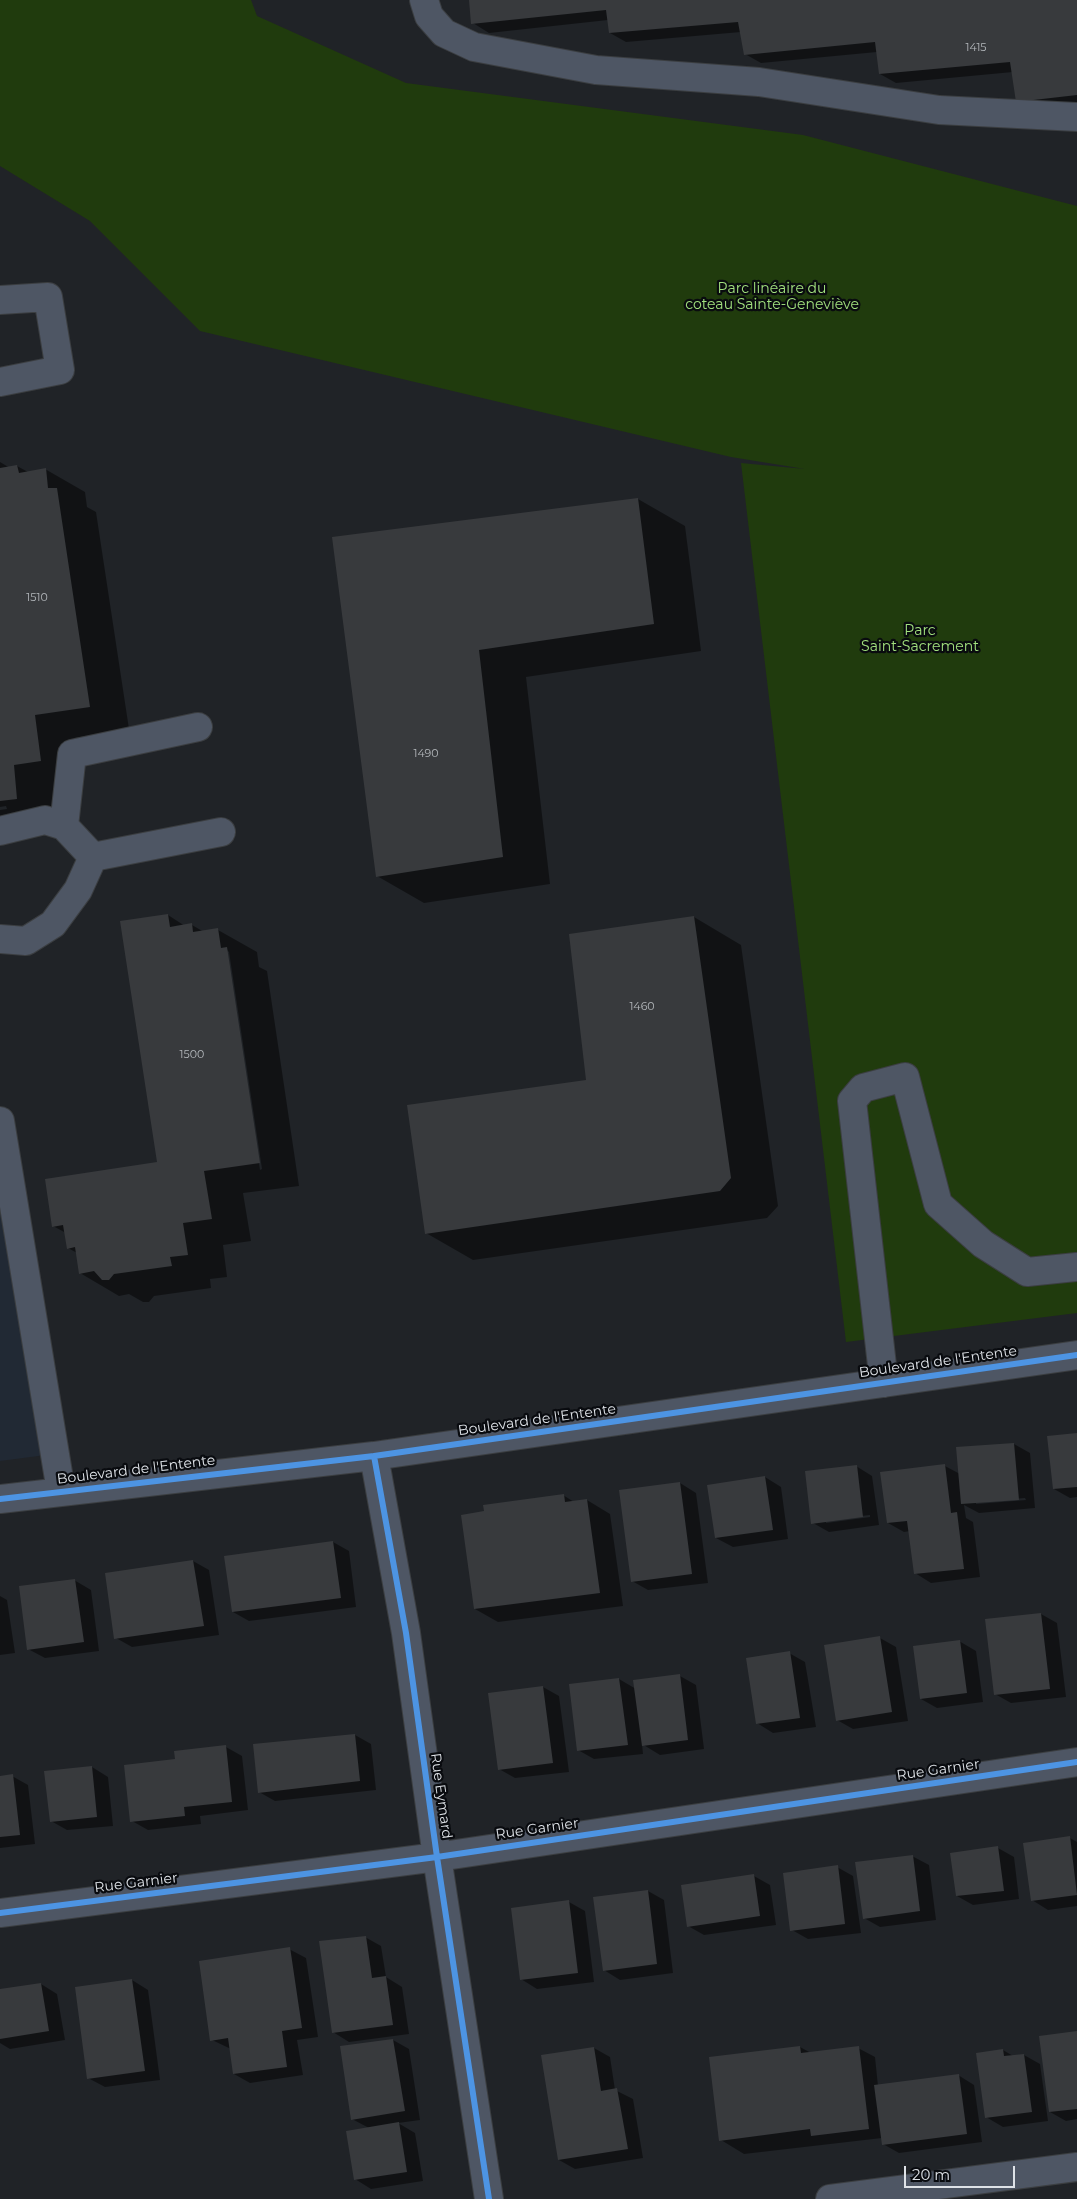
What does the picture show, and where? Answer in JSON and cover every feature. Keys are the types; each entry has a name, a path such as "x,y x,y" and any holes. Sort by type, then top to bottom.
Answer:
{"street":[{"path":"424,0 429,16 444,33 474,47 596,70 759,82 939,110 1077,117"},
{"path":"0,300 48,297 60,370 0,382"},
{"path":"64,826 72,754 198,727"},
{"path":"0,831 45,820 64,826 93,857"},
{"path":"93,857 221,832"},
{"path":"0,939 26,941 53,924 78,890 93,857"},
{"path":"884,1383 852,1101 863,1088 905,1077 938,1204 983,1244 1027,1272 1077,1267"},
{"path":"0,1121 61,1492"},
{"name":"Boulevard de l'Entente","path":"0,1499 374,1456 1077,1355"},
{"name":"Rue Eymard","path":"374,1456 406,1633 436,1857 489,2199"},
{"name":"Rue Garnier","path":"0,1913 436,1857 1077,1762"},
{"path":"830,2199 1077,2167"}],"shaded area":[{"path":"0,1157 46,1455 0,1461"}],"green space":[{"path":"0,0 251,0 257,16 406,83 803,135 1077,206 1077,1313 846,1342 741,463 805,469 731,457 200,331 90,221 0,166"}],"building":[{"path":"469,0 1077,0 1077,95 1016,102 1010,62 879,74 875,42 744,55 738,22 609,33 606,10 471,24"},
{"path":"17,465 19,473 46,468 48,488 57,488 90,707 35,715 41,761 14,765 17,799 0,801 0,468"},
{"path":"638,498 654,624 479,650 503,857 376,877 332,537"},
{"path":"168,914 170,927 192,923 193,932 218,928 221,948 227,947 260,1163 204,1171 212,1219 183,1223 188,1255 170,1257 172,1266 114,1274 109,1280 102,1280 94,1271 79,1274 75,1247 67,1249 63,1225 52,1227 45,1179 157,1162 120,921"},
{"path":"694,916 731,1178 720,1191 425,1234 407,1105 586,1080 569,934"},
{"path":"1077,1433 1077,1487 1053,1489 1047,1436"},
{"path":"1014,1443 1019,1500 961,1504 956,1447"},
{"path":"945,1464 951,1513 957,1512 964,1569 914,1574 907,1521 887,1523 880,1472"},
{"path":"857,1465 863,1517 811,1524 805,1471"},
{"path":"765,1476 773,1530 715,1538 707,1485"},
{"path":"680,1482 692,1574 631,1582 619,1490"},
{"path":"564,1494 565,1502 587,1499 600,1593 474,1609 461,1515 484,1511 483,1505"},
{"path":"333,1541 341,1598 232,1612 224,1556"},
{"path":"193,1560 204,1626 114,1639 105,1573"},
{"path":"75,1579 84,1642 27,1650 19,1586"},
{"path":"1041,1613 1050,1689 994,1695 985,1619"},
{"path":"880,1636 892,1712 836,1721 824,1645"},
{"path":"960,1640 967,1693 920,1699 913,1646"},
{"path":"790,1651 800,1718 756,1724 746,1658"},
{"path":"680,1674 688,1740 642,1746 633,1680"},
{"path":"619,1678 628,1745 577,1751 569,1684"},
{"path":"543,1686 553,1763 498,1770 488,1693"},
{"path":"355,1734 360,1781 258,1793 253,1744"},
{"path":"226,1745 232,1802 184,1807 185,1816 130,1822 124,1765 175,1759 174,1751"},
{"path":"92,1766 97,1817 50,1822 44,1771"},
{"path":"13,1774 20,1835 0,1837 0,1776"},
{"path":"1070,1836 1077,1895 1031,1901 1023,1843"},
{"path":"998,1846 1004,1891 956,1896 950,1853"},
{"path":"913,1855 920,1911 863,1919 855,1862"},
{"path":"838,1865 845,1924 790,1931 783,1873"},
{"path":"754,1874 760,1916 687,1927 681,1885"},
{"path":"648,1890 657,1964 603,1971 593,1897"},
{"path":"569,1900 578,1973 520,1980 511,1908"},
{"path":"366,1936 372,1978 386,1976 393,2025 332,2033 319,1941"},
{"path":"290,1947 302,2028 282,2031 287,2067 233,2074 228,2038 210,2041 199,1961"},
{"path":"132,1979 145,2071 87,2079 75,1987"},
{"path":"41,1983 49,2031 0,2039 0,1989"},
{"path":"1077,2031 1077,2109 1049,2112 1039,2036"},
{"path":"393,2039 405,2111 351,2120 340,2046"},
{"path":"800,2046 801,2053 859,2046 869,2129 811,2136 810,2129 719,2141 709,2057"},
{"path":"594,2047 601,2091 617,2088 628,2149 558,2160 541,2055"},
{"path":"1003,2049 1004,2056 1024,2054 1032,2112 985,2118 976,2053"},
{"path":"959,2074 967,2134 882,2145 874,2085"},
{"path":"399,2122 407,2172 354,2180 346,2131"}],"cycle path":[{"path":"0,1499 374,1456 1077,1355"},
{"path":"374,1456 406,1633 437,1857 489,2199"},
{"path":"0,1913 437,1857 1077,1762"}],"park label":[{"name":"Parc linéaire du coteau Sainte-Geneviève","path":"772,298"},
{"name":"Parc Saint-Sacrement","path":"920,640"}]}
